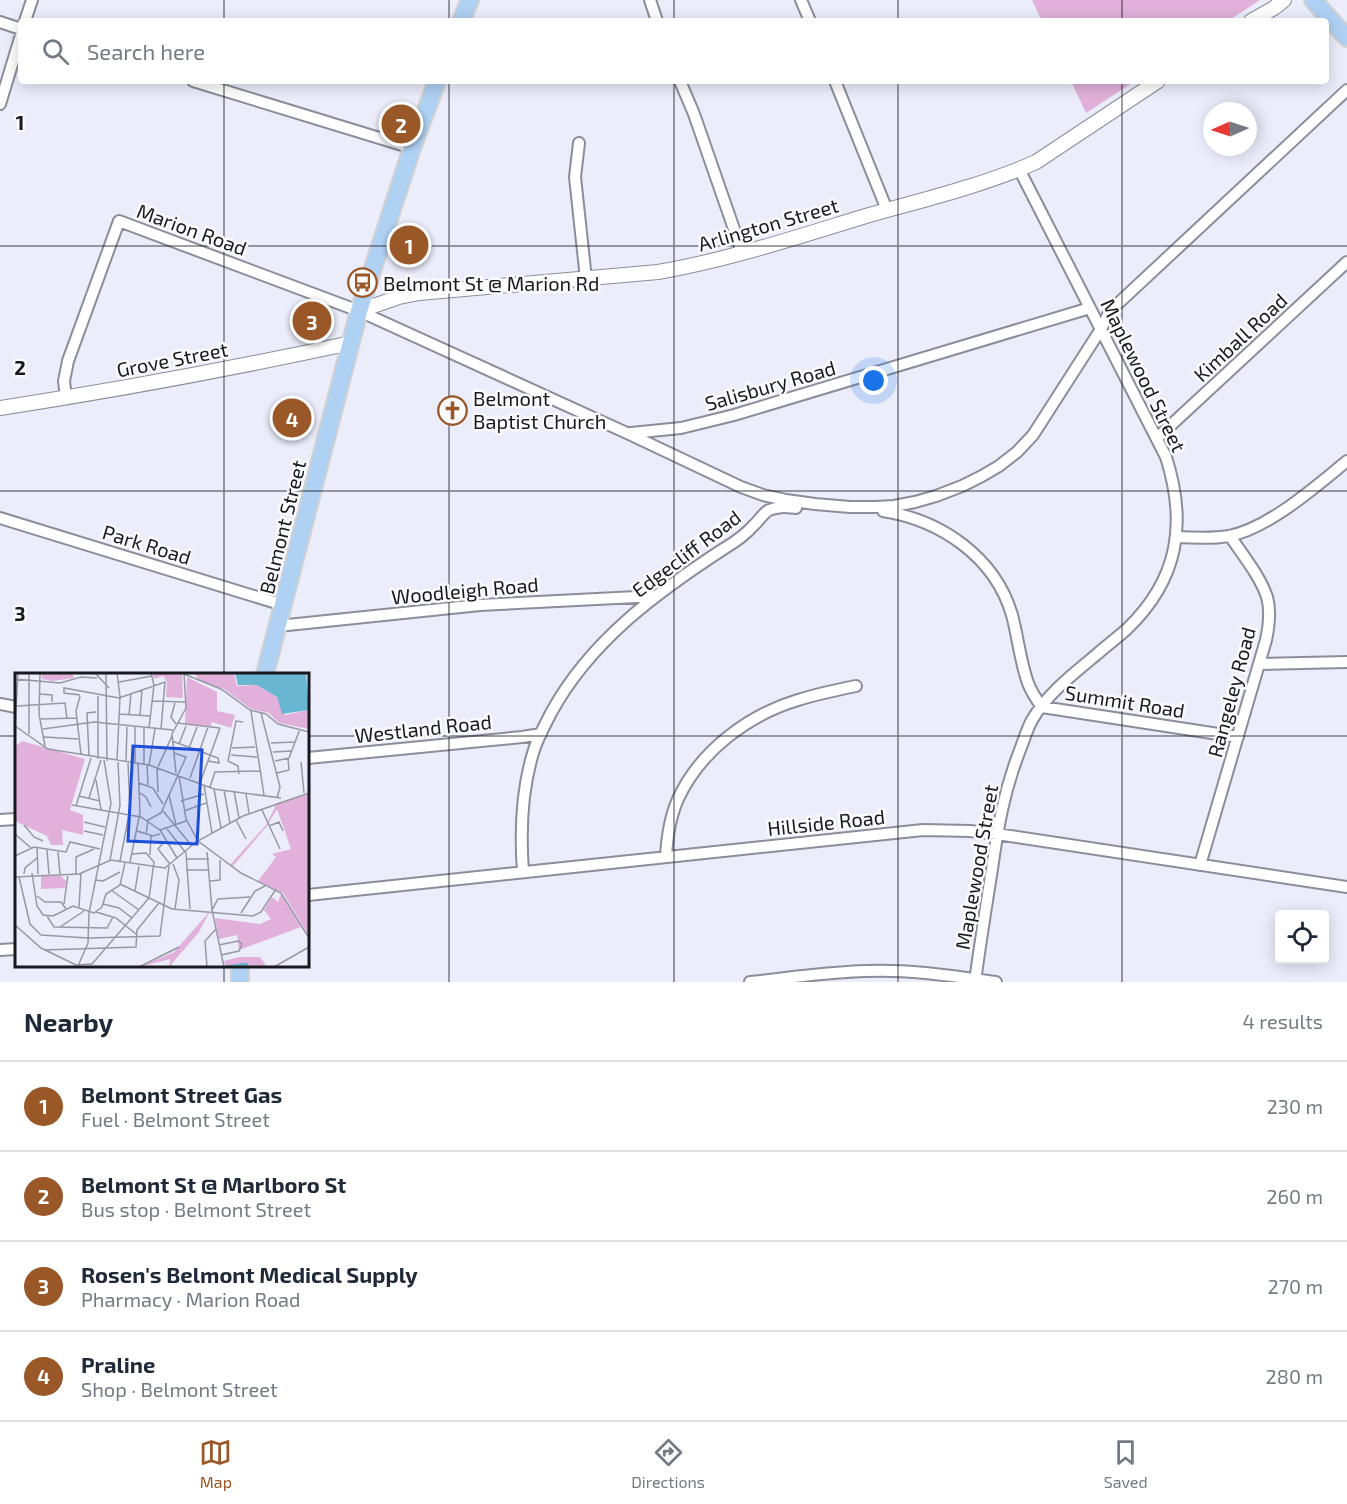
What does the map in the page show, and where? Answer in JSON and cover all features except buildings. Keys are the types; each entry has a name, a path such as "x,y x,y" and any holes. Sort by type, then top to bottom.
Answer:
{"main road":[{"path":"1313,0 1347,38"},
{"path":"462,18 466,1"},
{"name":"Belmont Street","path":"266,673 359,311 412,147 436,84"}],"street":[{"path":"26,18 32,0"},
{"path":"650,0 656,18"},
{"path":"801,0 809,18"},
{"path":"1256,18 1284,0"},
{"path":"0,22 18,27"},
{"path":"0,104 18,45"},
{"path":"203,84 412,147"},
{"path":"681,84 742,252"},
{"path":"836,84 887,210"},
{"name":"Arlington Street","path":"359,311 418,293 658,272 684,268 742,252 1019,170 1036,162 1153,84"},
{"path":"359,311 716,476 763,495 786,500 850,507 894,506 925,499 962,486 982,477 1017,452 1033,435 1101,329 1110,311 1347,90"},
{"path":"579,143 575,177 586,279"},
{"name":"Maplewood Street","path":"975,981 1001,809 1015,762 1032,721 1054,692 1128,628 1143,610 1166,574 1177,537 1178,517 1172,477 1166,457 1019,170"},
{"name":"Marion Road","path":"66,398 64,381 68,361 119,221 359,311"},
{"name":"Kimball Road","path":"1157,438 1347,262"},
{"name":"Salisbury Road","path":"629,434 681,428 734,415 1090,308"},
{"name":"Grove Street","path":"0,408 272,360 351,343"},
{"path":"1177,537 1216,538 1253,528 1277,515 1347,462"},
{"name":"Edgecliff Road","path":"524,872 521,847 525,786 534,750 559,699 585,662 610,635 656,596 740,538 766,511 780,507 873,509 918,519 954,538 982,561 1004,594 1011,613 1028,684 1042,706"},
{"name":"Park Road","path":"0,518 283,605"},
{"name":"Rangeley Road","path":"1200,865 1269,626 1267,598 1261,584 1230,536"},
{"name":"Woodleigh Road","path":"278,626 480,605 656,596"},
{"path":"1259,664 1347,662"},
{"path":"666,857 671,819 677,800 697,767 712,751 753,719 773,709 856,686"},
{"path":"0,704 15,707"},
{"name":"Summit Road","path":"1042,706 1238,737"},
{"name":"Westland Road","path":"309,758 541,734"},
{"path":"0,820 15,819"},
{"name":"Hillside Road","path":"309,896 923,830 997,834 1347,887"},
{"path":"750,982 868,971 913,972 996,982"}],"shaded area":[{"path":"1032,0 1260,0 1233,18 1041,18"},
{"path":"1072,84 1130,84 1086,113"}],"place":[{"name":"Belmont St @ Marlboro St","path":"401,124"},
{"name":"Belmont Street Gas","path":"409,245"},
{"name":"Belmont St @ Marion Rd","path":"362,283"},
{"name":"Rosen's Belmont Medical Supply","path":"312,321"},
{"name":"Belmont Baptist Church","path":"452,410"},
{"name":"Praline","path":"292,418"}]}
